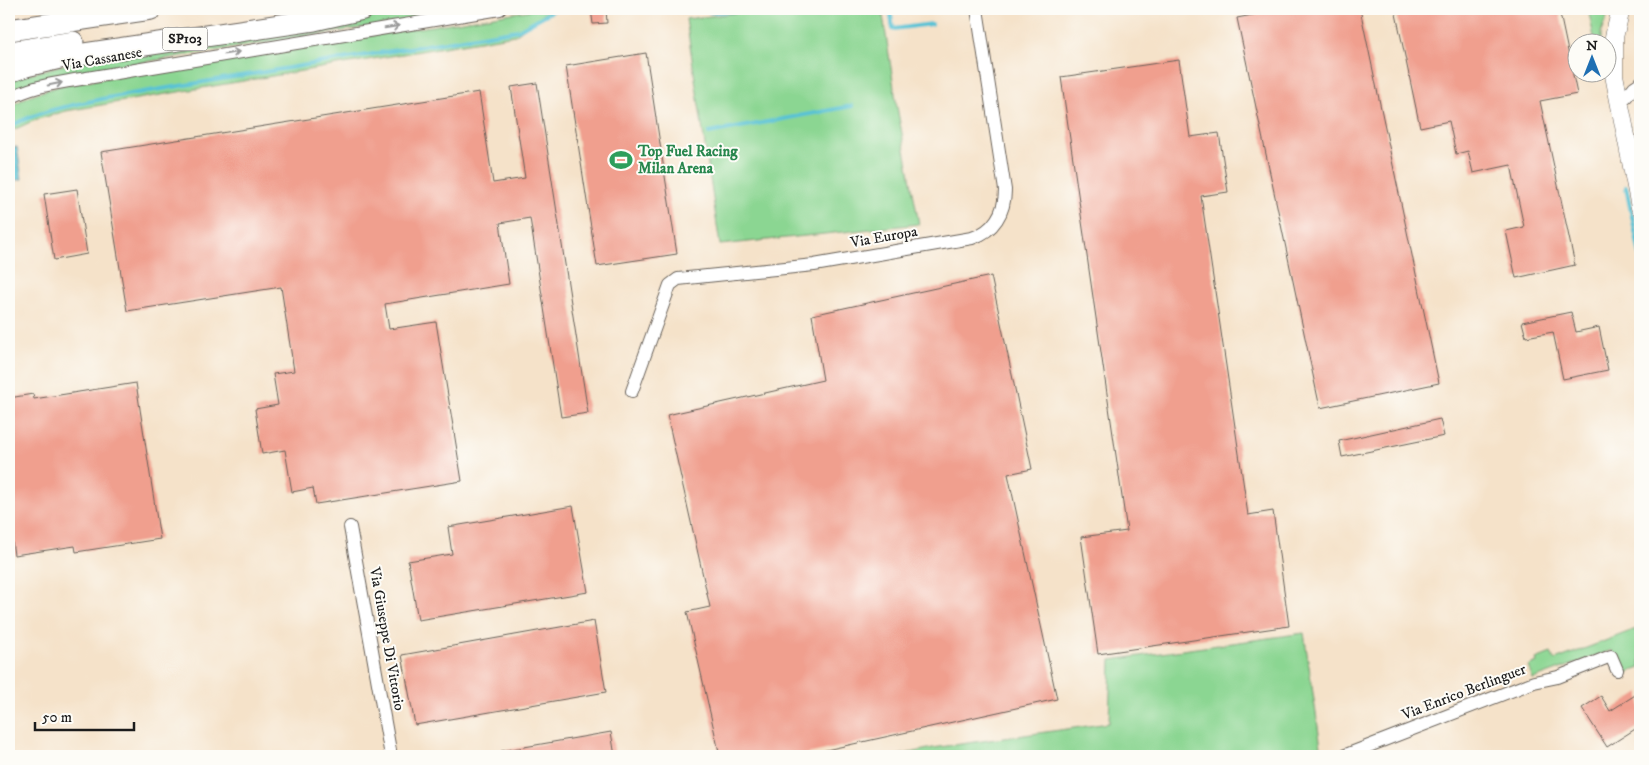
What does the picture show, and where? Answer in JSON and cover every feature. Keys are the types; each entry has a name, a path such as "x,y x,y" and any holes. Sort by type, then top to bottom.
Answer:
{"highway":[{"name":"SP103","path":"9,52 289,9"},
{"name":"SP103","path":"9,72 64,57 314,20 363,9"},
{"path":"9,21 144,10"},
{"path":"9,30 144,10"}],"main road":[{"path":"1621,9 1614,37 1614,75 1640,207"},
{"path":"1630,9 1621,47 1622,75 1640,168"}],"street":[{"name":"Via Cassanese","path":"9,100 40,87 75,80 500,9"},
{"name":"Via Europa","path":"632,391 670,285 678,279 814,265 972,238 982,234 991,227 1002,209 1005,190 977,9"},
{"path":"1626,97 1640,83"},
{"name":"Via Giuseppe Di Vittorio","path":"350,527 391,756"},
{"name":"Via Enrico Berlinguer","path":"1343,756 1534,682 1558,677 1611,656 1617,670"}],"green space":[{"path":"426,9 482,9 42,78 9,92 9,80 77,61"},
{"path":"538,9 550,9 515,35 66,111 35,120 9,132 9,107 31,95 63,85"},
{"path":"768,9 882,9 897,107 919,224 720,245 686,19"},
{"path":"1588,9 1610,9 1601,32 1593,32"},
{"path":"1636,629 1640,640 1640,668 1623,674 1612,650 1533,679 1528,666 1537,662 1536,659 1551,653 1555,660"},
{"path":"1304,633 1321,747 1298,756 895,756 933,748 1109,723 1111,660"}],"water":[{"path":"17,147 22,179 9,182 9,148"}],"building":[{"path":"591,9 606,9 607,23 593,24"},
{"path":"1283,9 1360,9 1439,383 1320,408 1237,18"},
{"path":"1395,9 1559,9 1566,42 1566,82 1574,82 1577,94 1540,101 1575,265 1516,278 1506,231 1524,227 1511,165 1473,173 1468,151 1456,154 1449,121 1420,127"},
{"name":"Top Fuel Racing Milan Arena","path":"646,53 677,254 597,266 566,66"},
{"path":"1179,60 1190,137 1219,133 1228,192 1201,196 1248,515 1273,511 1289,626 1098,654 1081,537 1127,531 1061,77"},
{"path":"537,83 588,413 561,417 530,218 500,223 509,284 385,304 389,329 436,322 462,481 316,504 313,488 292,492 285,450 262,454 255,409 278,405 273,374 294,371 281,287 127,311 101,152 479,92 493,183 525,178 511,87"},
{"path":"77,189 87,254 54,260 44,194"},
{"path":"991,276 1032,469 1008,474 1057,699 799,756 720,756 687,612 710,607 667,415 823,380 812,315"},
{"path":"1571,312 1576,332 1599,327 1608,370 1563,379 1553,332 1526,337 1522,322"},
{"path":"136,383 160,539 76,552 75,546 14,555 9,519 9,398 33,394 34,399"},
{"path":"1440,419 1444,436 1342,457 1339,441"},
{"path":"573,506 588,592 418,620 408,561 452,554 448,527"},
{"path":"594,621 606,692 415,725 402,655"},
{"path":"1640,692 1640,726 1607,747 1582,708 1601,696 1610,711"},
{"path":"611,732 615,756 502,756 501,751"}],"waterway":[{"path":"705,9 711,12 770,9"},
{"path":"890,9 893,29 932,24"},
{"path":"9,127 45,112 107,98 518,30 554,10"},
{"path":"709,133 852,106"},
{"path":"1626,187 1640,255"}],"place":[{"name":"Top Fuel Racing Milan Arena","path":"621,160"}]}
